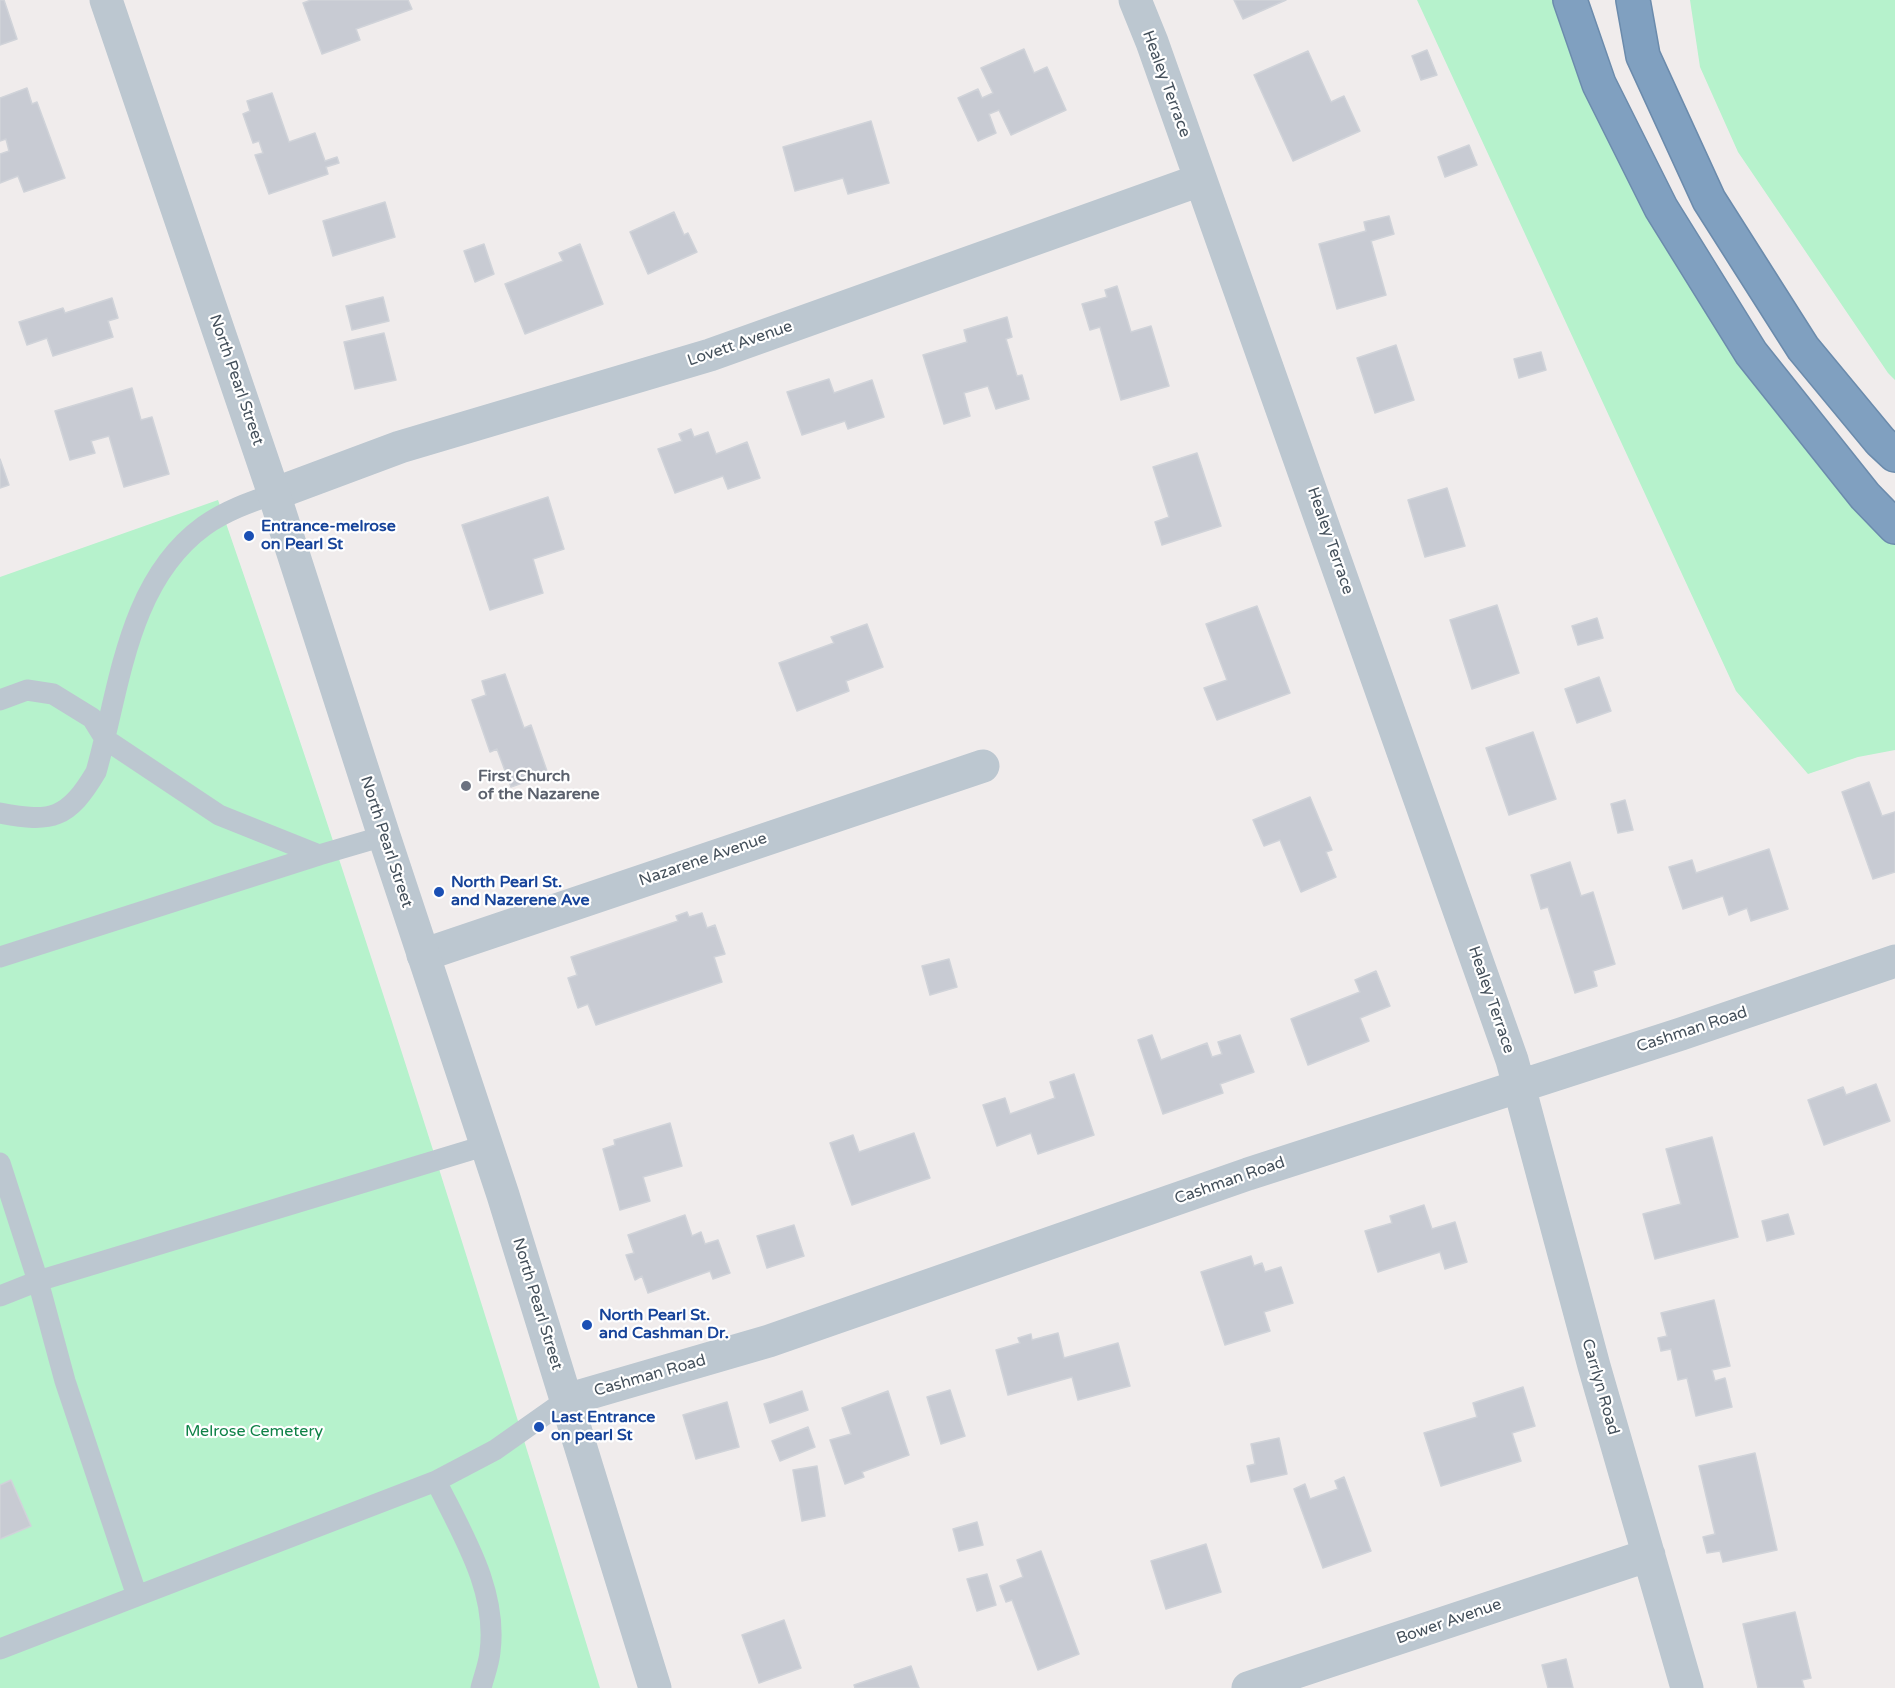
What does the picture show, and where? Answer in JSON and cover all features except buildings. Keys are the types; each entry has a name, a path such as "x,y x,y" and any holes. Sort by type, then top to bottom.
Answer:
{"highway":[{"path":"1570,0 1599,84 1661,208 1751,353 1865,496 1895,527"},
{"path":"1633,0 1643,56 1708,200 1803,348 1880,441 1895,455"}],"street":[{"name":"North Pearl Street","path":"106,0 274,494 384,836 487,1145 655,1688"},
{"name":"Healey Terrace","path":"1135,0 1267,360 1518,1085"},
{"name":"Lovett Avenue","path":"274,494 400,447 710,355 1200,180"},
{"name":"Nazarene Avenue","path":"423,955 983,765"},
{"name":"Cashman Road","path":"566,1400 769,1341 1248,1174 1681,1034 1895,961"},
{"name":"Carrlyn Road","path":"1518,1085 1594,1366 1687,1688"},
{"name":"Bower Avenue","path":"1248,1688 1649,1554"}],"lane":[{"path":"0,813 37,819 59,815 85,791 96,772 132,633 147,596 166,564 203,527 239,506 274,494"},
{"path":"0,700 27,690 53,694 92,718 105,739 219,815 319,855"},
{"path":"0,957 384,836"},
{"path":"0,1296 38,1281 487,1145"},
{"path":"0,1163 38,1281 65,1381 138,1596"},
{"path":"0,1649 436,1481 495,1450 566,1400"},
{"path":"436,1481 482,1577 489,1613 490,1652 481,1688"}],"green space":[{"path":"1417,0 1570,0 1661,208 1895,527 1895,750 1858,757 1808,774 1736,691"},
{"path":"1690,0 1895,0 1895,380 1738,152 1700,67"},
{"name":"Melrose Cemetery","path":"218,500 415,1092 600,1688 0,1688 0,577"}],"place":[{"name":"Entrance-melrose on Pearl St","path":"249,536"},
{"name":"First Church of the Nazarene","path":"466,786"},
{"name":"North Pearl St. and Nazerene Ave","path":"439,892"},
{"name":"North Pearl St. and Cashman Dr.","path":"587,1325"},
{"name":"Last Entrance on pearl St","path":"539,1427"}]}
